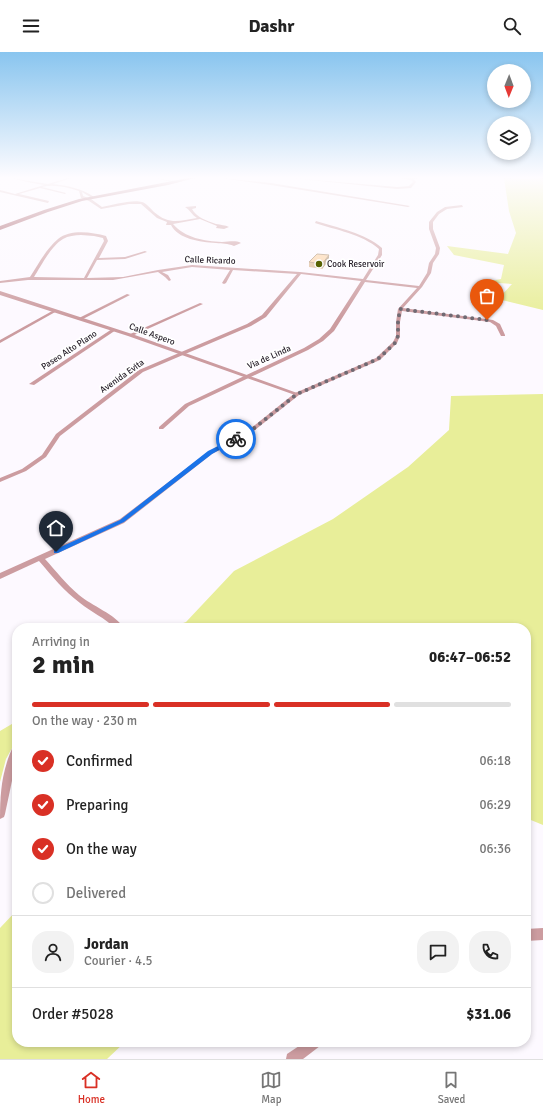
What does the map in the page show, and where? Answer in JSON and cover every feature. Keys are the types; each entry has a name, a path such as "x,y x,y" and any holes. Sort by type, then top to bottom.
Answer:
{"street":[{"path":"173,225 177,231 187,236 207,241 230,243"},
{"name":"Via de Linda","path":"161,428 187,405 306,349 321,340 332,330 365,280 380,255 381,249 378,245 369,240 325,225"},
{"path":"0,576 41,559 122,521 210,452 248,433 297,394 378,359 395,343 398,336 400,309 420,287 429,273 430,263 437,254 438,248 431,225"},
{"path":"31,279 59,240 77,234 91,232 105,237 106,241 85,279"},
{"path":"96,260 125,258 145,252"},
{"name":"Calle Ricardo","path":"0,282 31,279 120,278 192,266 300,273 420,287"},
{"path":"224,283 232,269"},
{"path":"158,271 167,276 169,280"},
{"name":"Avenida Evita","path":"0,480 24,470 44,456 58,435 141,371 249,325 264,316 300,273"},
{"name":"Calle Aspero","path":"0,293 130,335 180,354 297,394"},
{"path":"78,319 128,296"},
{"path":"130,335 201,304"},
{"path":"400,309 491,321 498,325 503,335"},
{"path":"0,342 54,311"},
{"name":"Paseo Alto Plano","path":"32,384 114,330"},
{"path":"41,559 65,586 82,602 108,617 115,623"},
{"path":"0,814 12,758"},
{"path":"531,935 543,934"},
{"path":"292,1059 309,1047"}],"green space":[{"path":"513,225 543,225 543,310 498,299 512,284 483,282 501,279 504,265 454,255 447,246 508,254 516,233"},
{"path":"543,394 543,825 531,820 531,623 183,623 186,622 234,571 333,519 408,467 449,430 451,396"},
{"path":"12,724 12,748 6,759 0,782 0,731"},
{"path":"12,915 12,1047 120,1047 107,1059 0,1059 0,928"}],"building":[{"path":"317,254 329,255 322,264 309,262"}],"way so far":[{"path":"236,439 248,433 297,394 378,359 395,343 398,336 400,309 487,320"}],"place":[{"name":"Cook Reservoir","path":"319,264"}],"route":[{"path":"56,552 122,521 210,452 236,439"}]}
